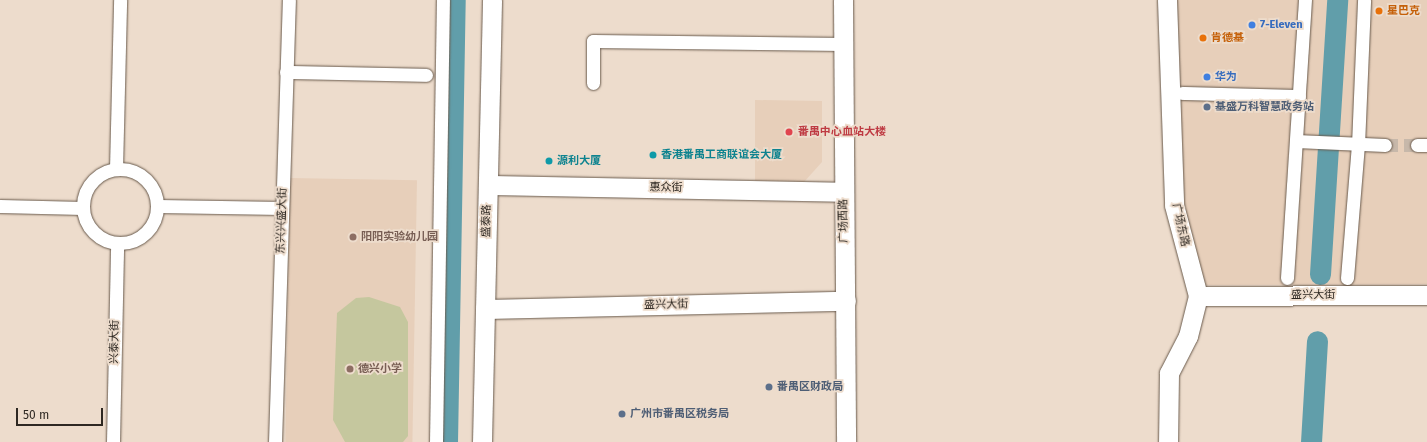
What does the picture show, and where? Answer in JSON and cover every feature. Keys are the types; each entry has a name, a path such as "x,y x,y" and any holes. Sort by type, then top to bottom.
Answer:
{"street":[{"path":"116,169 120,0"},
{"name":"东兴兴盛大街","path":"275,442 288,0"},
{"path":"436,442 442,0"},
{"name":"盛泰路","path":"482,442 492,0"},
{"name":"广场西路","path":"843,0 846,442"},
{"name":"广场东路","path":"1167,0 1174,205 1198,296 1188,336 1169,372 1168,442"},
{"path":"1287,278 1305,0"},
{"path":"1347,278 1358,145 1364,0"},
{"path":"593,83 593,41 843,44"},
{"path":"286,72 426,75"},
{"path":"1182,93 1299,96"},
{"path":"1296,141 1358,145 1385,145"},
{"path":"116,169 126,169 145,178 152,186 158,206 156,218 145,233 129,242 117,243 107,240 92,229 84,208 84,197 92,183 105,172 116,169"},
{"name":"惠众街","path":"488,185 844,192"},
{"path":"0,206 84,208"},
{"path":"158,206 282,208"},
{"name":"兴泰大街","path":"113,442 117,243"},
{"name":"盛兴大街","path":"1198,296 1427,295"},
{"name":"盛兴大街","path":"485,309 846,301"}],"shaded area":[{"path":"1177,0 1427,0 1427,284 1199,285 1181,196"},
{"name":"番禺中心血站大楼","path":"755,100 822,101 822,162 804,182 755,183"},
{"path":"290,178 417,180 412,442 285,442"}],"green space":[{"path":"369,297 400,307 408,322 408,436 403,442 345,442 333,420 337,313 356,298"}],"waterway":[{"path":"447,442 455,0"},
{"path":"1320,274 1337,0"},
{"path":"1311,442 1317,341"}],"tunnel":[{"path":"1385,145 1417,145"}],"place":[{"name":"星巴克","path":"1379,11"},
{"name":"7-Eleven","path":"1252,25"},
{"name":"肯德基","path":"1203,38"},
{"name":"华为","path":"1207,77"},
{"name":"基盛万科智慧政务站","path":"1207,107"},
{"name":"番禺中心血站大楼","path":"789,132"},
{"name":"香港番禺工商联谊会大厦","path":"653,155"},
{"name":"源利大厦","path":"549,161"},
{"name":"阳阳实验幼儿园","path":"353,237"},
{"name":"德兴小学","path":"350,369"},
{"name":"番禺区财政局","path":"769,387"},
{"name":"广州市番禺区税务局","path":"622,414"}]}
